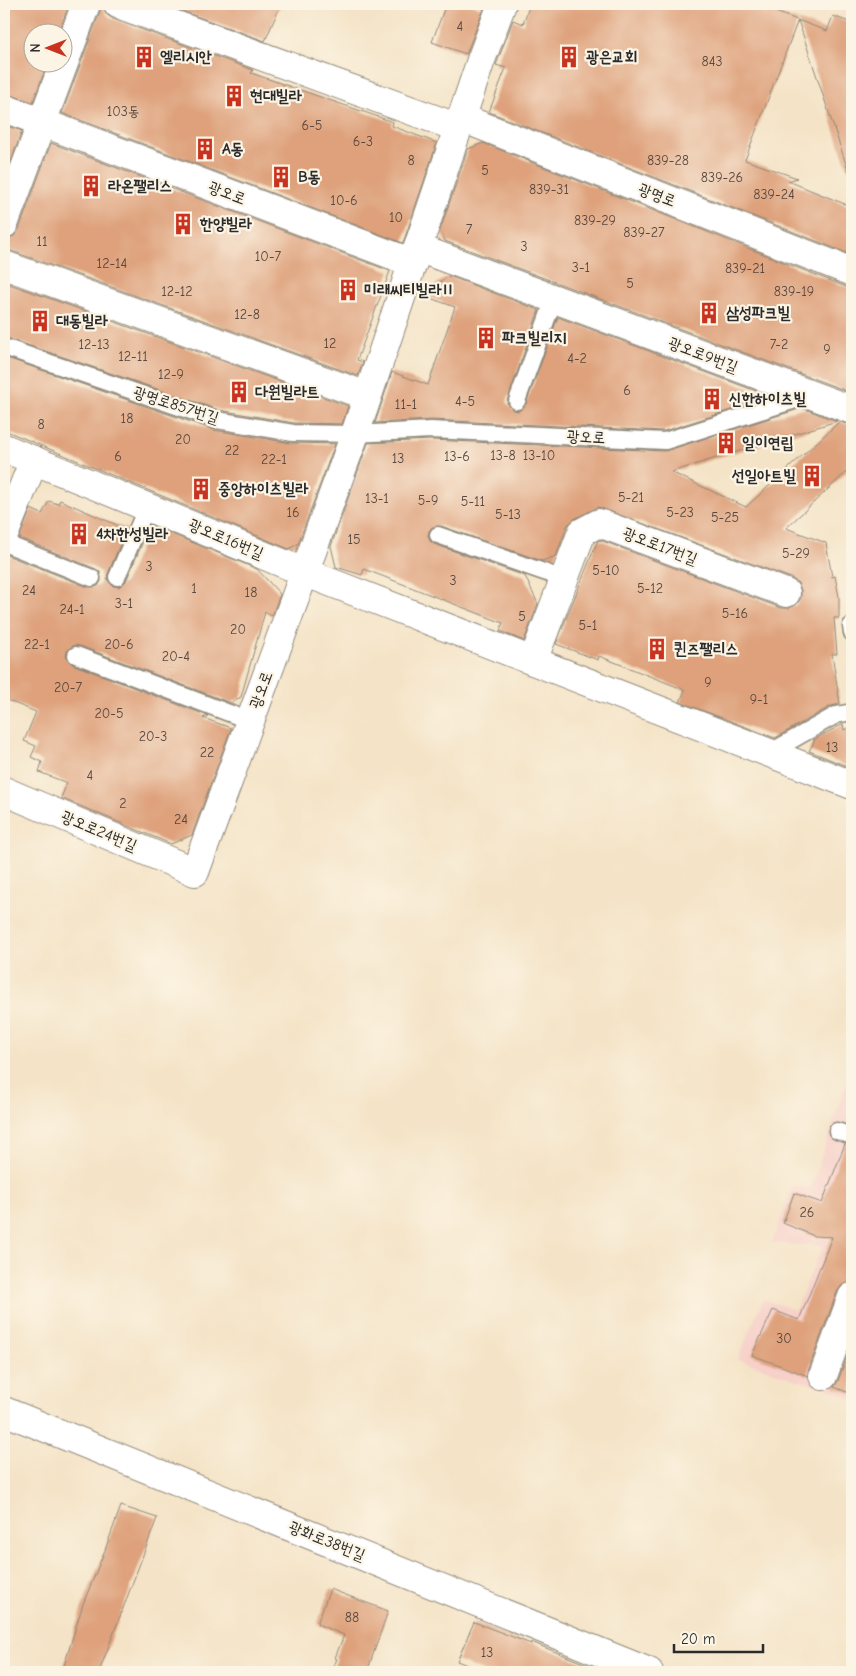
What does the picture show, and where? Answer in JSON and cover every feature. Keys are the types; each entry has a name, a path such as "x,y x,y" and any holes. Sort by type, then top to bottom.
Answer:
{"street":[{"path":"4,224 86,4"},
{"path":"118,4 460,123"},
{"name":"광오로","path":"195,872 355,434 502,4"},
{"path":"4,108 41,122"},
{"name":"광오로","path":"41,122 416,256"},
{"name":"광명로","path":"460,123 852,272"},
{"name":"광오로9번길","path":"416,256 554,299 852,410"},
{"path":"4,265 367,396"},
{"name":"광오로16번길","path":"4,448 304,572"},
{"path":"4,535 34,460"},
{"name":"광오로17번길","path":"533,661 582,532 598,522 786,593"},
{"path":"304,572 852,785"},
{"name":"광오로24번길","path":"4,791 195,872"},
{"path":"823,1376 852,1297"},
{"name":"광화로38번길","path":"4,1411 649,1672"}],"lane":[{"path":"516,401 554,299"},
{"name":"광명로857번길","path":"4,347 217,420 293,433 355,434"},
{"name":"광오로","path":"355,434 430,430 665,441 811,395"},
{"path":"117,577 147,506"},
{"path":"438,535 564,579"},
{"path":"4,543 92,578"},
{"name":"광오로","path":"76,655 250,722"},
{"path":"769,753 836,715 852,712"}],"shaded area":[{"path":"852,1066 852,1399 830,1389 794,1379 738,1359 763,1299 795,1310 823,1246 772,1243 792,1186 811,1188"}],"building":[{"path":"4,4 69,4 63,22 22,22 22,72 44,72 33,102 4,93"},
{"path":"101,4 103,4 106,14 113,19 253,70 251,73 393,122 392,126 437,143 403,243 62,113 101,9"},
{"path":"163,4 281,4 265,41"},
{"path":"446,4 472,4 484,9 466,54 432,42"},
{"path":"530,4 754,4 798,20 745,160 797,178 788,181 852,207 852,255 489,112 506,68 496,65 513,20 523,24"},
{"path":"833,16 852,23 852,169 848,170 798,20 827,31"},
{"path":"4,125 22,131 4,180"},
{"path":"51,143 390,271 357,360 363,362 358,376 9,250 4,250 4,239 14,236 19,229"},
{"path":"483,143 846,287 852,287 852,393 445,241 440,230 468,149"},
{"path":"449,276 539,310 508,398 507,403 513,410 519,411 526,404 558,317 772,397 664,431 431,420 375,423 392,372 428,385 455,307 430,298 436,284"},
{"path":"4,282 348,406 342,424 294,423 219,410 4,337"},
{"path":"4,357 214,430 291,443 335,444 298,544 289,549 4,430"},
{"path":"802,408 837,421 671,472 746,507 839,422 852,425 852,467 786,528 826,543 832,577 835,576 839,597 839,618 834,618 837,654 832,654 840,704 831,706 775,738 680,702 685,690 599,656 598,660 556,644 597,542 600,540 781,608 789,608 796,605 801,598 801,590 798,583 791,578 598,507 574,519 567,526 556,556 542,561 441,526 432,527 428,536 434,544 525,576 538,604 524,641 500,631 503,623 364,569 362,575 336,567 331,546 368,443 431,440 665,451"},
{"path":"60,500 126,529 108,574 107,579 113,586 119,587 126,581 150,525 257,569 280,594 272,616 265,612 241,697 231,703 80,646 74,645 67,651 66,657 72,664 208,716 203,718 231,728 192,835 171,844 61,798 67,783 39,772 42,762 31,757 36,746 24,741 36,712 4,699 4,554 88,587 98,586 101,581 100,572 96,569 19,538 31,509 42,514 49,501 58,504"},
{"path":"843,724 844,730 852,726 852,768 809,751 815,740 813,740"},
{"path":"845,1144 852,1146 852,1282 842,1285 837,1292 808,1371 808,1376 752,1355 773,1310 799,1320 832,1237 814,1236 783,1223 794,1193 822,1203"},
{"path":"852,1342 852,1394 834,1387"},
{"path":"121,1506 157,1518 99,1672 62,1672 83,1604"},
{"path":"330,1589 388,1611 367,1672 331,1672 344,1635 317,1624"},
{"path":"474,1622 531,1644 531,1642 603,1672 485,1672 457,1661"}],"place":[{"name":"엘리시안","path":"144,57"},
{"name":"광은교회","path":"569,57"},
{"name":"현대빌라","path":"234,96"},
{"name":"A동","path":"205,149"},
{"name":"B동","path":"281,177"},
{"name":"라온팰리스","path":"91,186"},
{"name":"한양빌라","path":"183,224"},
{"name":"미래씨티빌라Ⅱ","path":"348,290"},
{"name":"삼성파크빌","path":"709,313"},
{"name":"대동빌라","path":"40,321"},
{"name":"파크빌리지","path":"486,338"},
{"name":"다원빌라트","path":"239,392"},
{"name":"신한하이츠빌","path":"712,399"},
{"name":"일이연립","path":"726,443"},
{"name":"선일아트빌","path":"812,476"},
{"name":"중앙하이츠빌라","path":"201,489"},
{"name":"4차한성빌라","path":"79,534"},
{"name":"퀸즈팰리스","path":"657,649"}]}
